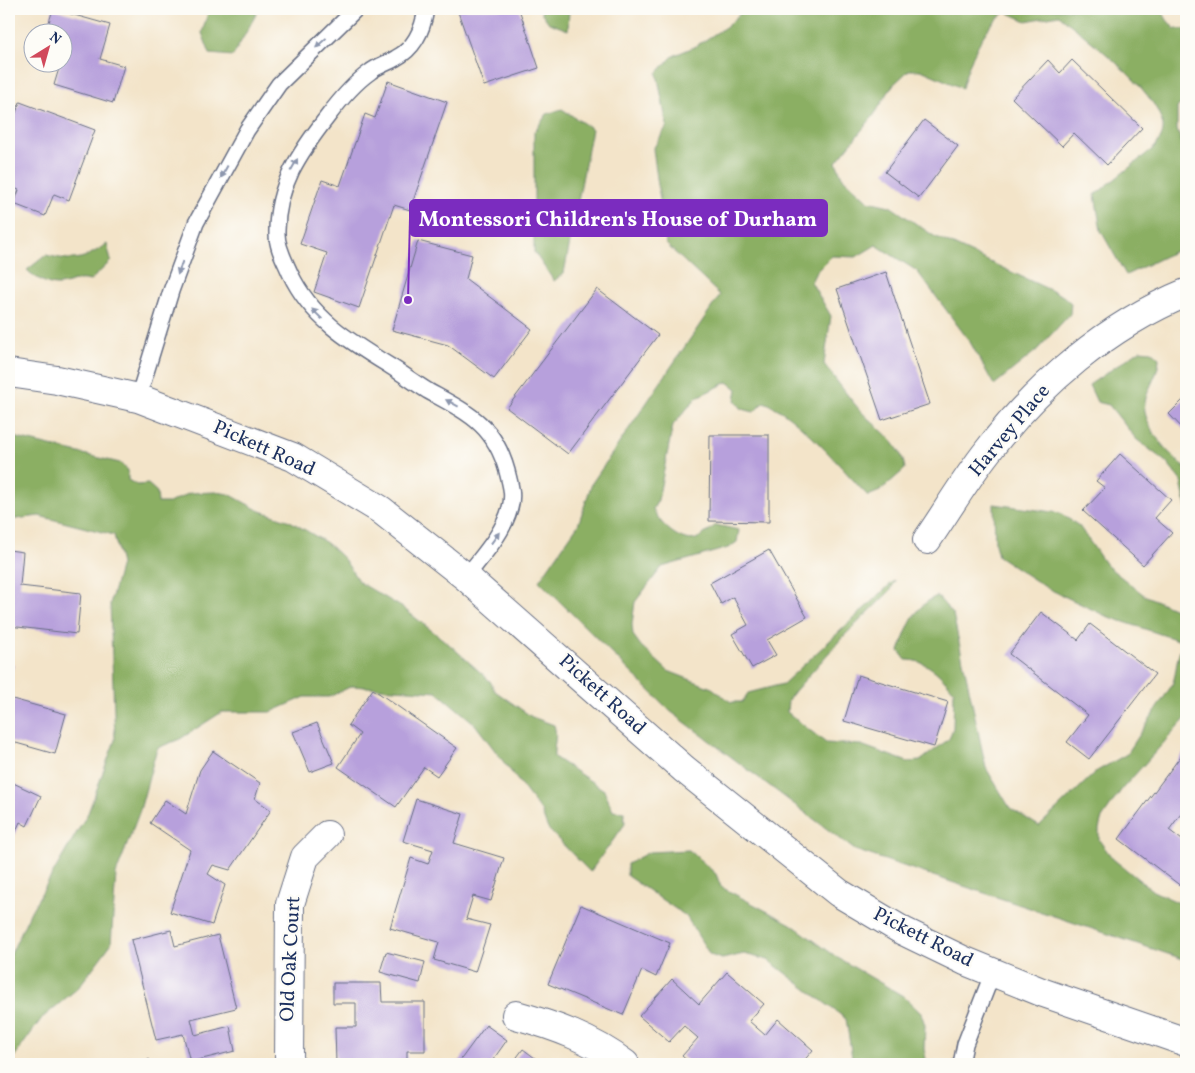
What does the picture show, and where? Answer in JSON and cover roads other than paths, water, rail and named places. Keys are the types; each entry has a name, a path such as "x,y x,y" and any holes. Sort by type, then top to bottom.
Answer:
{"street":[{"name":"Harvey Place","path":"927,540 986,452 1025,406 1070,365 1118,329 1186,293"},
{"name":"Pickett Road","path":"9,373 57,380 138,398 293,457 381,510 466,578 684,769 839,893 904,931 993,972 1044,993 1186,1042"},
{"name":"Old Oak Court","path":"289,1064 290,904 305,857 327,836"},
{"path":"516,1015 542,1022 586,1040 624,1064"}],"lane":[{"path":"138,398 196,222 247,130 279,84 356,9"},
{"path":"426,9 421,31 410,48 398,58 371,71 346,92 302,150 283,189 277,221 277,237 281,253 297,287 312,309 326,322 345,338 411,380 458,406 494,437 504,459 512,491 510,506 504,526 466,578"},
{"path":"961,1064 965,1044 993,972"}],"place":[{"name":"Montessori Children's House of Durham","path":"408,300"}]}
